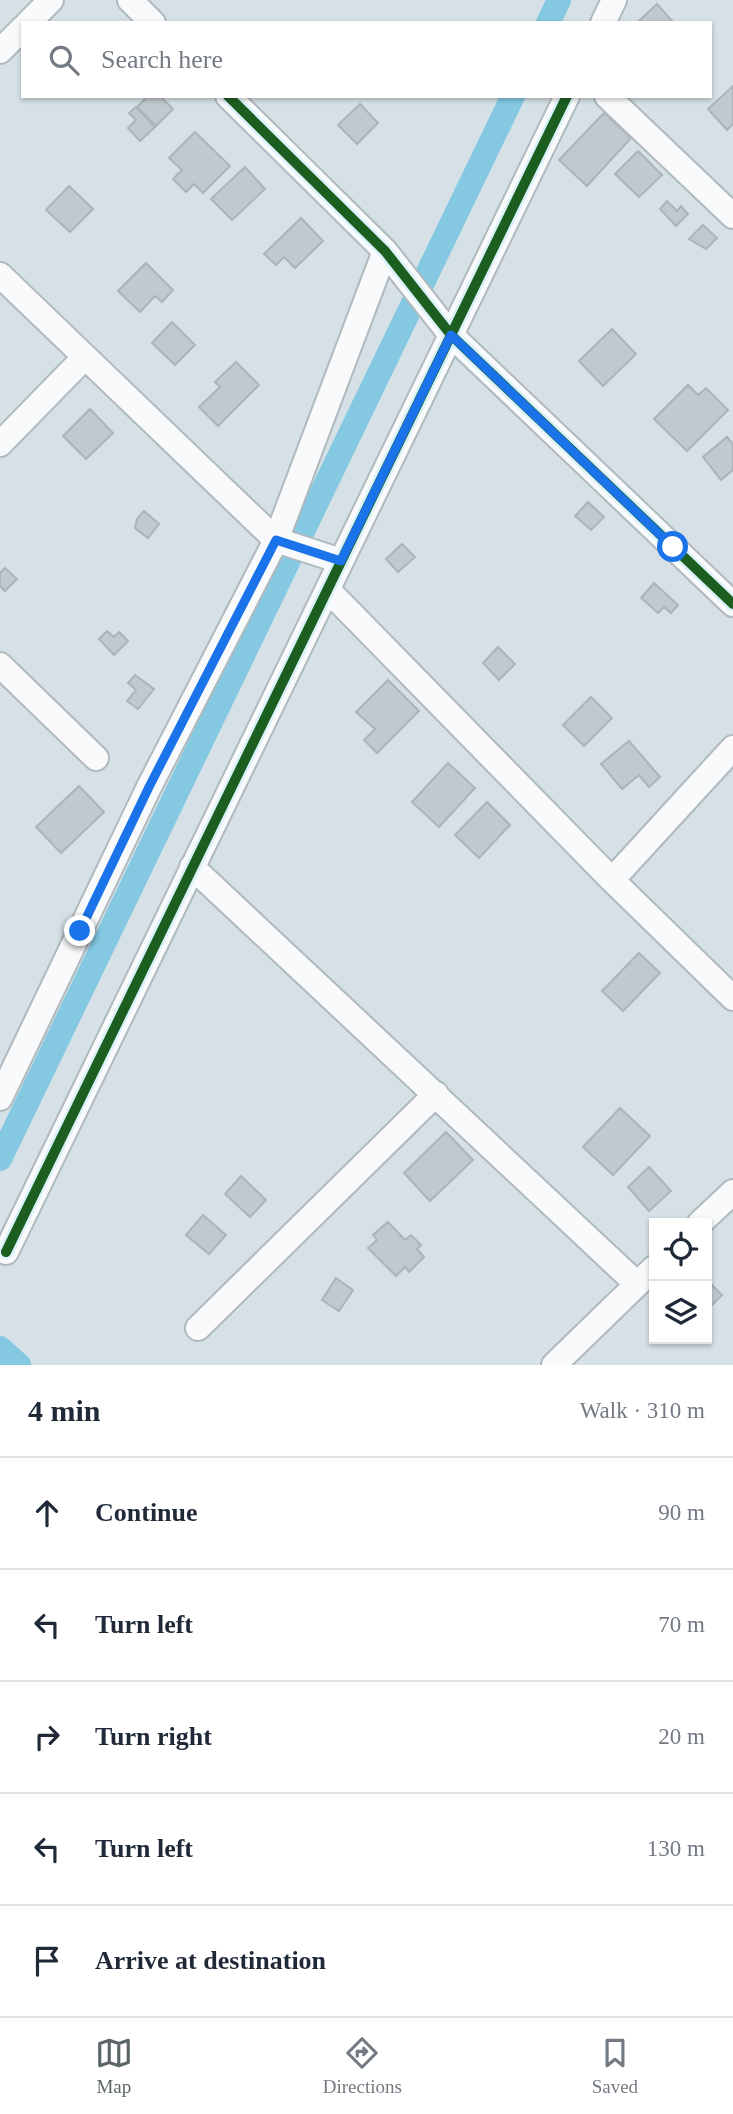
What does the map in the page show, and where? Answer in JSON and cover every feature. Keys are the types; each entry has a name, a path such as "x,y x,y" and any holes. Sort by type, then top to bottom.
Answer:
{"street":[{"path":"30,21 51,0"},
{"path":"130,0 151,21"},
{"path":"604,21 614,0"},
{"path":"0,51 21,30"},
{"path":"230,98 385,251 451,335 733,604"},
{"path":"6,1252 566,98"},
{"path":"609,98 733,216"},
{"path":"0,1098 149,787 276,540 385,251"},
{"path":"0,275 276,540 341,561"},
{"path":"0,444 84,358"},
{"path":"328,590 612,880 733,998"},
{"path":"0,665 96,758"},
{"path":"612,880 733,748"},
{"path":"192,867 436,1094 646,1276 554,1365"},
{"path":"198,1328 436,1094"},
{"path":"705,1218 733,1192"}],"building":[{"path":"657,4 672,21 639,21"},
{"path":"733,86 733,124 727,130 708,109"},
{"path":"146,98 162,98 173,109 156,126 137,107"},
{"path":"360,104 378,123 357,144 338,125"},
{"path":"136,107 155,127 140,141 128,128 136,120 129,113"},
{"path":"604,113 631,138 587,186 559,160"},
{"path":"195,132 230,166 203,193 194,184 186,192 173,179 182,170 169,158"},
{"path":"638,151 662,175 639,197 615,174"},
{"path":"245,167 265,189 232,220 211,199"},
{"path":"69,186 93,209 70,232 46,210"},
{"path":"667,201 677,211 681,206 688,214 676,226 660,209"},
{"path":"301,218 323,241 295,268 284,257 276,265 264,254"},
{"path":"703,225 717,238 706,249 689,239"},
{"path":"146,263 173,290 162,302 155,296 140,312 118,291"},
{"path":"172,322 195,345 175,365 152,343"},
{"path":"612,329 636,354 603,386 579,361"},
{"path":"236,362 259,385 218,426 199,407 220,387 215,382"},
{"path":"688,385 698,395 706,388 728,410 687,451 654,419"},
{"path":"90,409 113,433 86,459 63,436"},
{"path":"727,437 733,444 733,470 721,480 703,457"},
{"path":"588,502 604,517 591,530 575,516"},
{"path":"144,511 159,524 148,538 135,528 137,519"},
{"path":"402,544 415,557 398,572 386,559"},
{"path":"5,568 17,579 5,591 0,586 0,573"},
{"path":"654,583 678,605 671,613 664,607 658,613 641,598"},
{"path":"107,631 114,637 119,632 128,641 114,655 99,639"},
{"path":"498,647 515,664 499,680 483,663"},
{"path":"135,675 154,689 138,709 127,701 136,690 128,683"},
{"path":"388,680 419,711 377,753 364,740 375,729 356,712"},
{"path":"591,697 612,718 584,746 563,725"},
{"path":"629,741 660,777 649,787 639,775 622,789 601,764"},
{"path":"448,763 475,788 439,827 412,802"},
{"path":"79,786 104,812 61,853 36,827"},
{"path":"487,802 510,825 479,858 455,835"},
{"path":"639,953 660,973 623,1011 602,991"},
{"path":"620,1108 650,1136 613,1175 583,1147"},
{"path":"446,1132 473,1160 430,1201 404,1173"},
{"path":"649,1167 671,1191 649,1211 628,1187"},
{"path":"241,1176 266,1200 250,1217 225,1194"},
{"path":"203,1215 226,1235 209,1254 186,1235"},
{"path":"388,1222 405,1240 411,1235 421,1245 417,1249 424,1257 409,1272 405,1267 396,1276 368,1248 377,1240 373,1235"},
{"path":"336,1278 353,1290 339,1311 322,1300"},
{"path":"712,1285 722,1295 712,1305"}],"waterway":[{"path":"549,21 559,0"},
{"path":"0,1159 512,98"},
{"path":"0,1348 19,1365"}],"cycle path":[{"path":"230,98 385,251 451,335 733,604"},
{"path":"6,1252 566,98"}],"route":[{"path":"80,931 149,787 276,540 341,561 451,335 673,547"}]}
